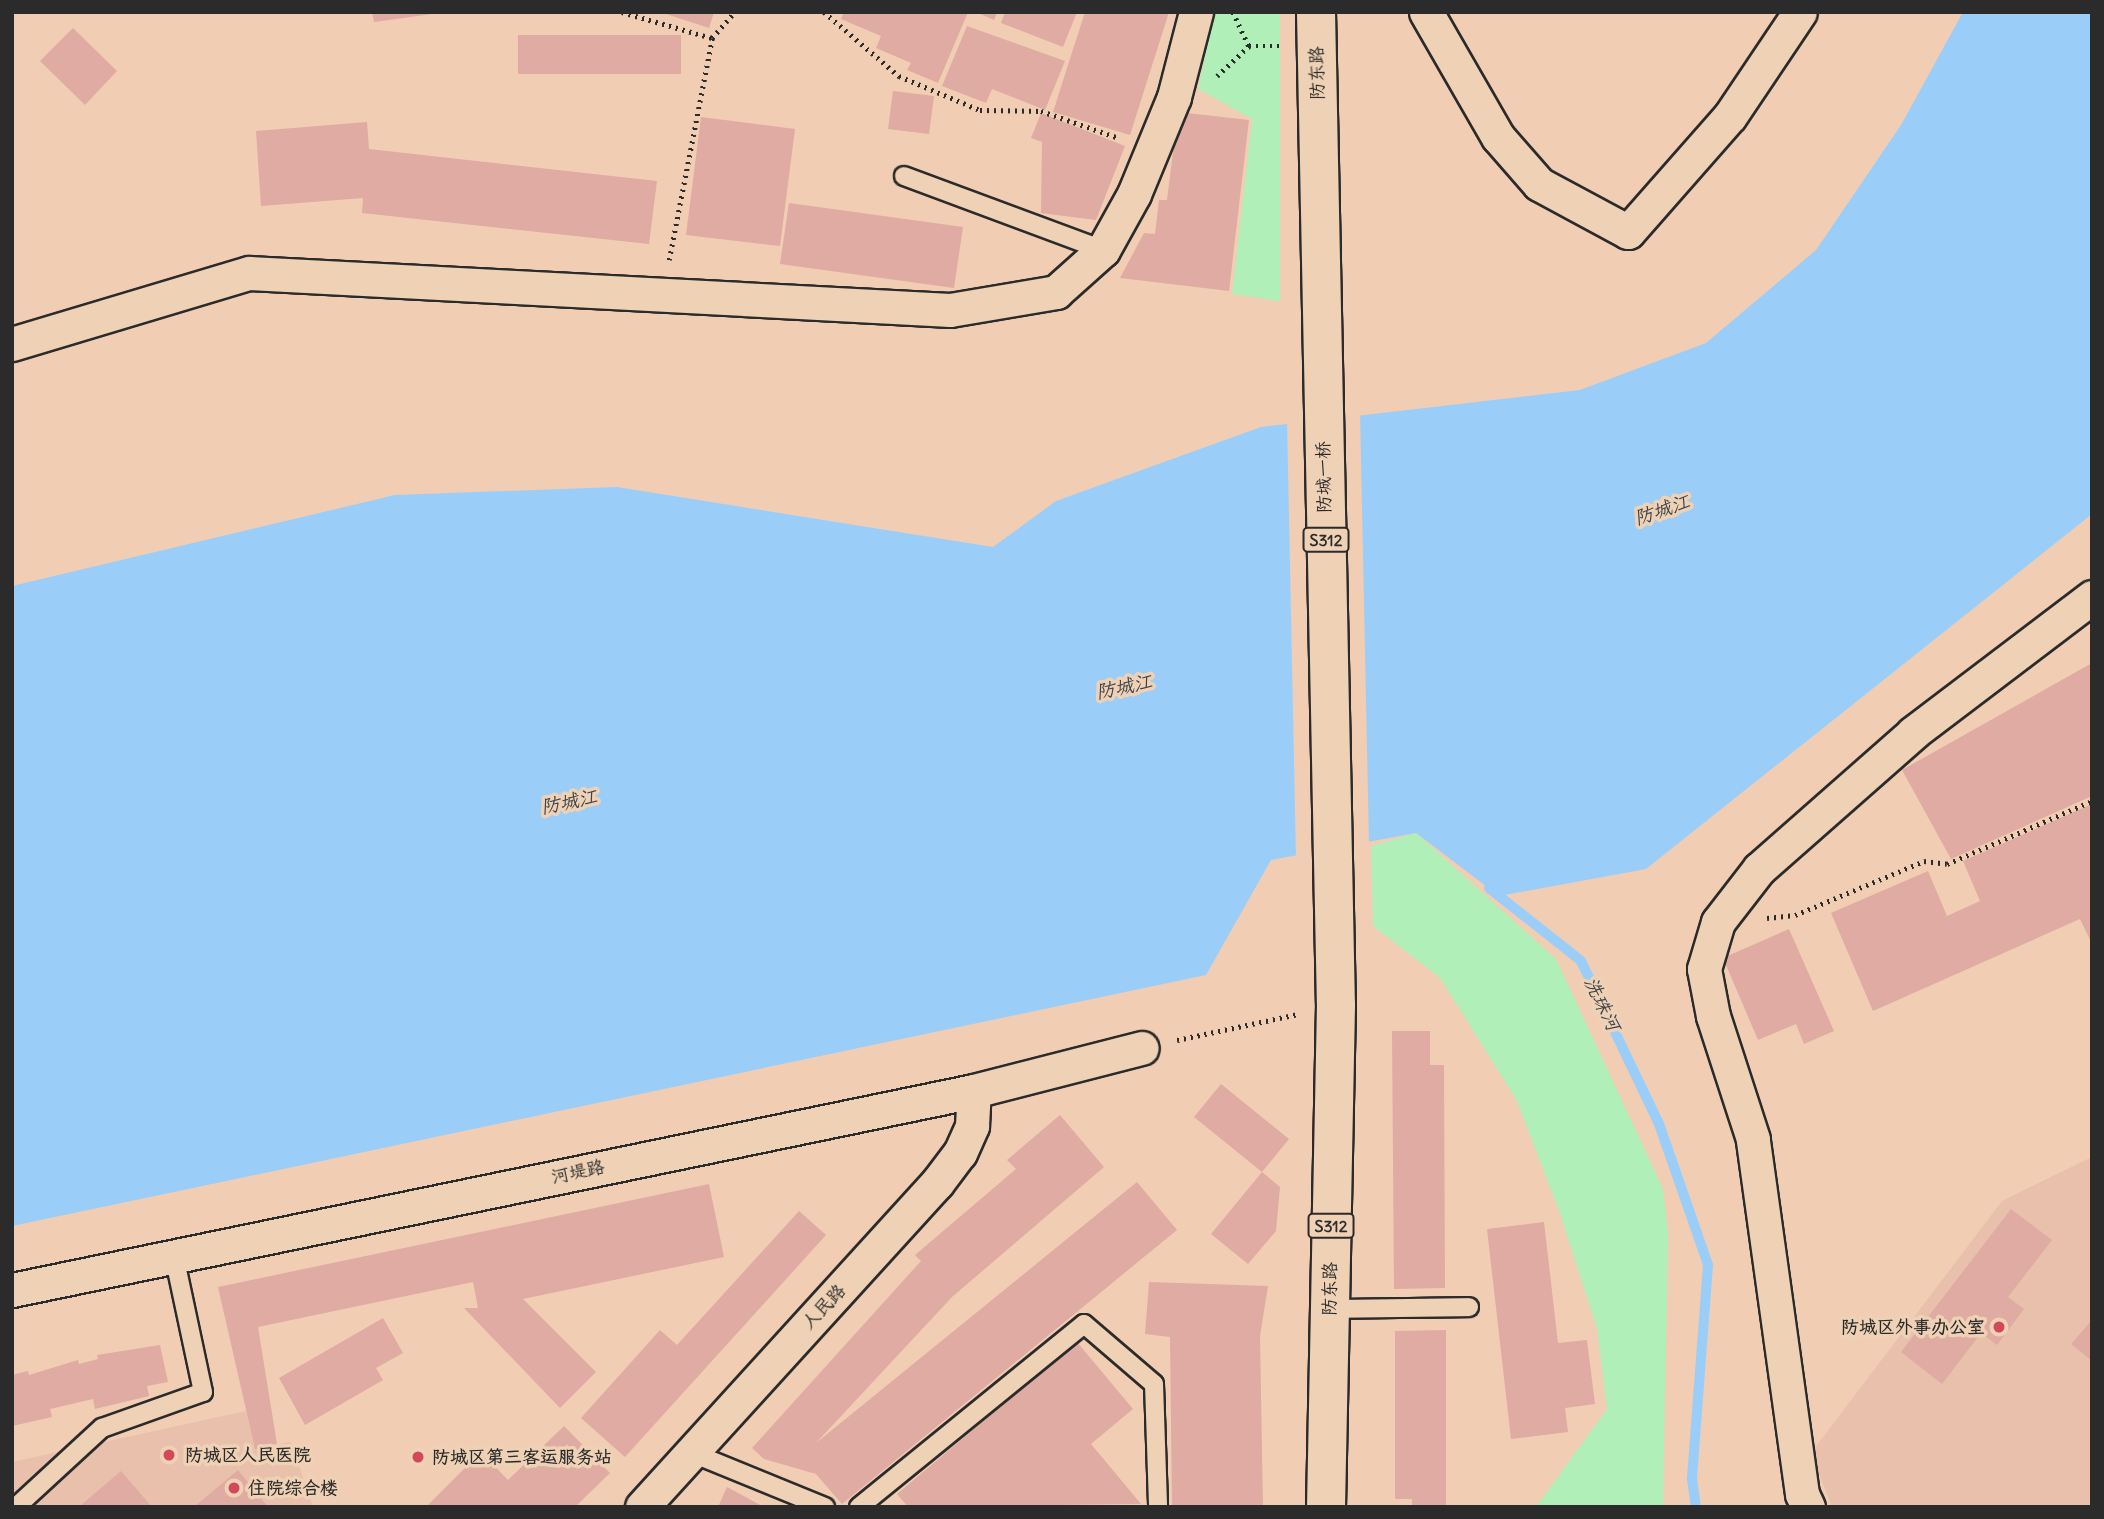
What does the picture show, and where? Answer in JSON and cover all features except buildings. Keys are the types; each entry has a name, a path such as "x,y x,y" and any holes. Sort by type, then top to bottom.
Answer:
{"main road":[{"name":"防东路","path":"1316,29 1317,134"},
{"name":"防城一桥","path":"1317,134 1334,946"},
{"name":"防东路","path":"1326,1507 1334,946"}],"street":[{"path":"12,344 249,273 950,310 1056,292 1103,250 1153,149 1174,97 1196,12"},
{"path":"1426,12 1498,137 1539,184 1628,232 1730,116 1800,12"},
{"path":"1808,1507 1802,1494 1753,1139 1713,1016 1704,969 1718,922 1759,869 1913,733 2092,597"},
{"name":"河堤路","path":"12,1290 974,1091 1142,1048"},
{"name":"人民路","path":"642,1507 937,1183 960,1153 972,1126 974,1091"}],"lane":[{"path":"904,176 1103,250"},
{"path":"16,1507 102,1428 204,1392 174,1256"},
{"path":"1330,1309 1469,1307"},
{"path":"859,1507 1084,1324 1154,1384 1158,1507"},
{"path":"690,1452 825,1507"}],"path":[{"path":"622,12 712,38"},
{"path":"663,295 712,38 734,12"},
{"path":"824,12 911,81 981,110 1041,111 1153,149"},
{"path":"1233,12 1249,46"},
{"path":"1174,97 1190,101 1249,46 1316,29"},
{"path":"1718,922 1795,915 1924,861 1947,864 2092,800"},
{"path":"1142,1048 1335,1005"}],"shaded area":[{"name":"防城区外事办公室","path":"2092,1157 2092,1507 1832,1507 1811,1453 2002,1201"},
{"name":"防城区人民医院","path":"246,1411 255,1448 291,1442 313,1507 12,1507 12,1462"}],"green space":[{"path":"1214,12 1280,12 1280,301 1232,294 1252,119 1198,89"},
{"path":"1416,833 1556,959 1663,1189 1668,1232 1663,1507 1536,1507 1607,1409 1597,1329 1559,1211 1516,1099 1440,978 1373,926 1371,846"}],"water":[{"name":"防城江","path":"1963,12 2092,12 2092,514 1646,869 1499,896 1416,833 1271,860 1206,975 12,1226 12,586 395,495 617,487 993,547 1056,501 1261,427 1580,390 1706,343 1816,250 1901,125"}],"pier":[{"path":"1360,411 1369,845 1296,859 1287,420"}],"waterway":[{"name":"洗珠河","path":"1489,888 1581,961 1659,1124 1708,1265 1692,1479 1696,1507"}],"place":[{"name":"防城区外事办公室","path":"1999,1327"},
{"name":"防城区人民医院","path":"169,1455"},
{"name":"防城区第三客运服务站","path":"418,1457"},
{"name":"住院综合楼","path":"234,1488"}]}
